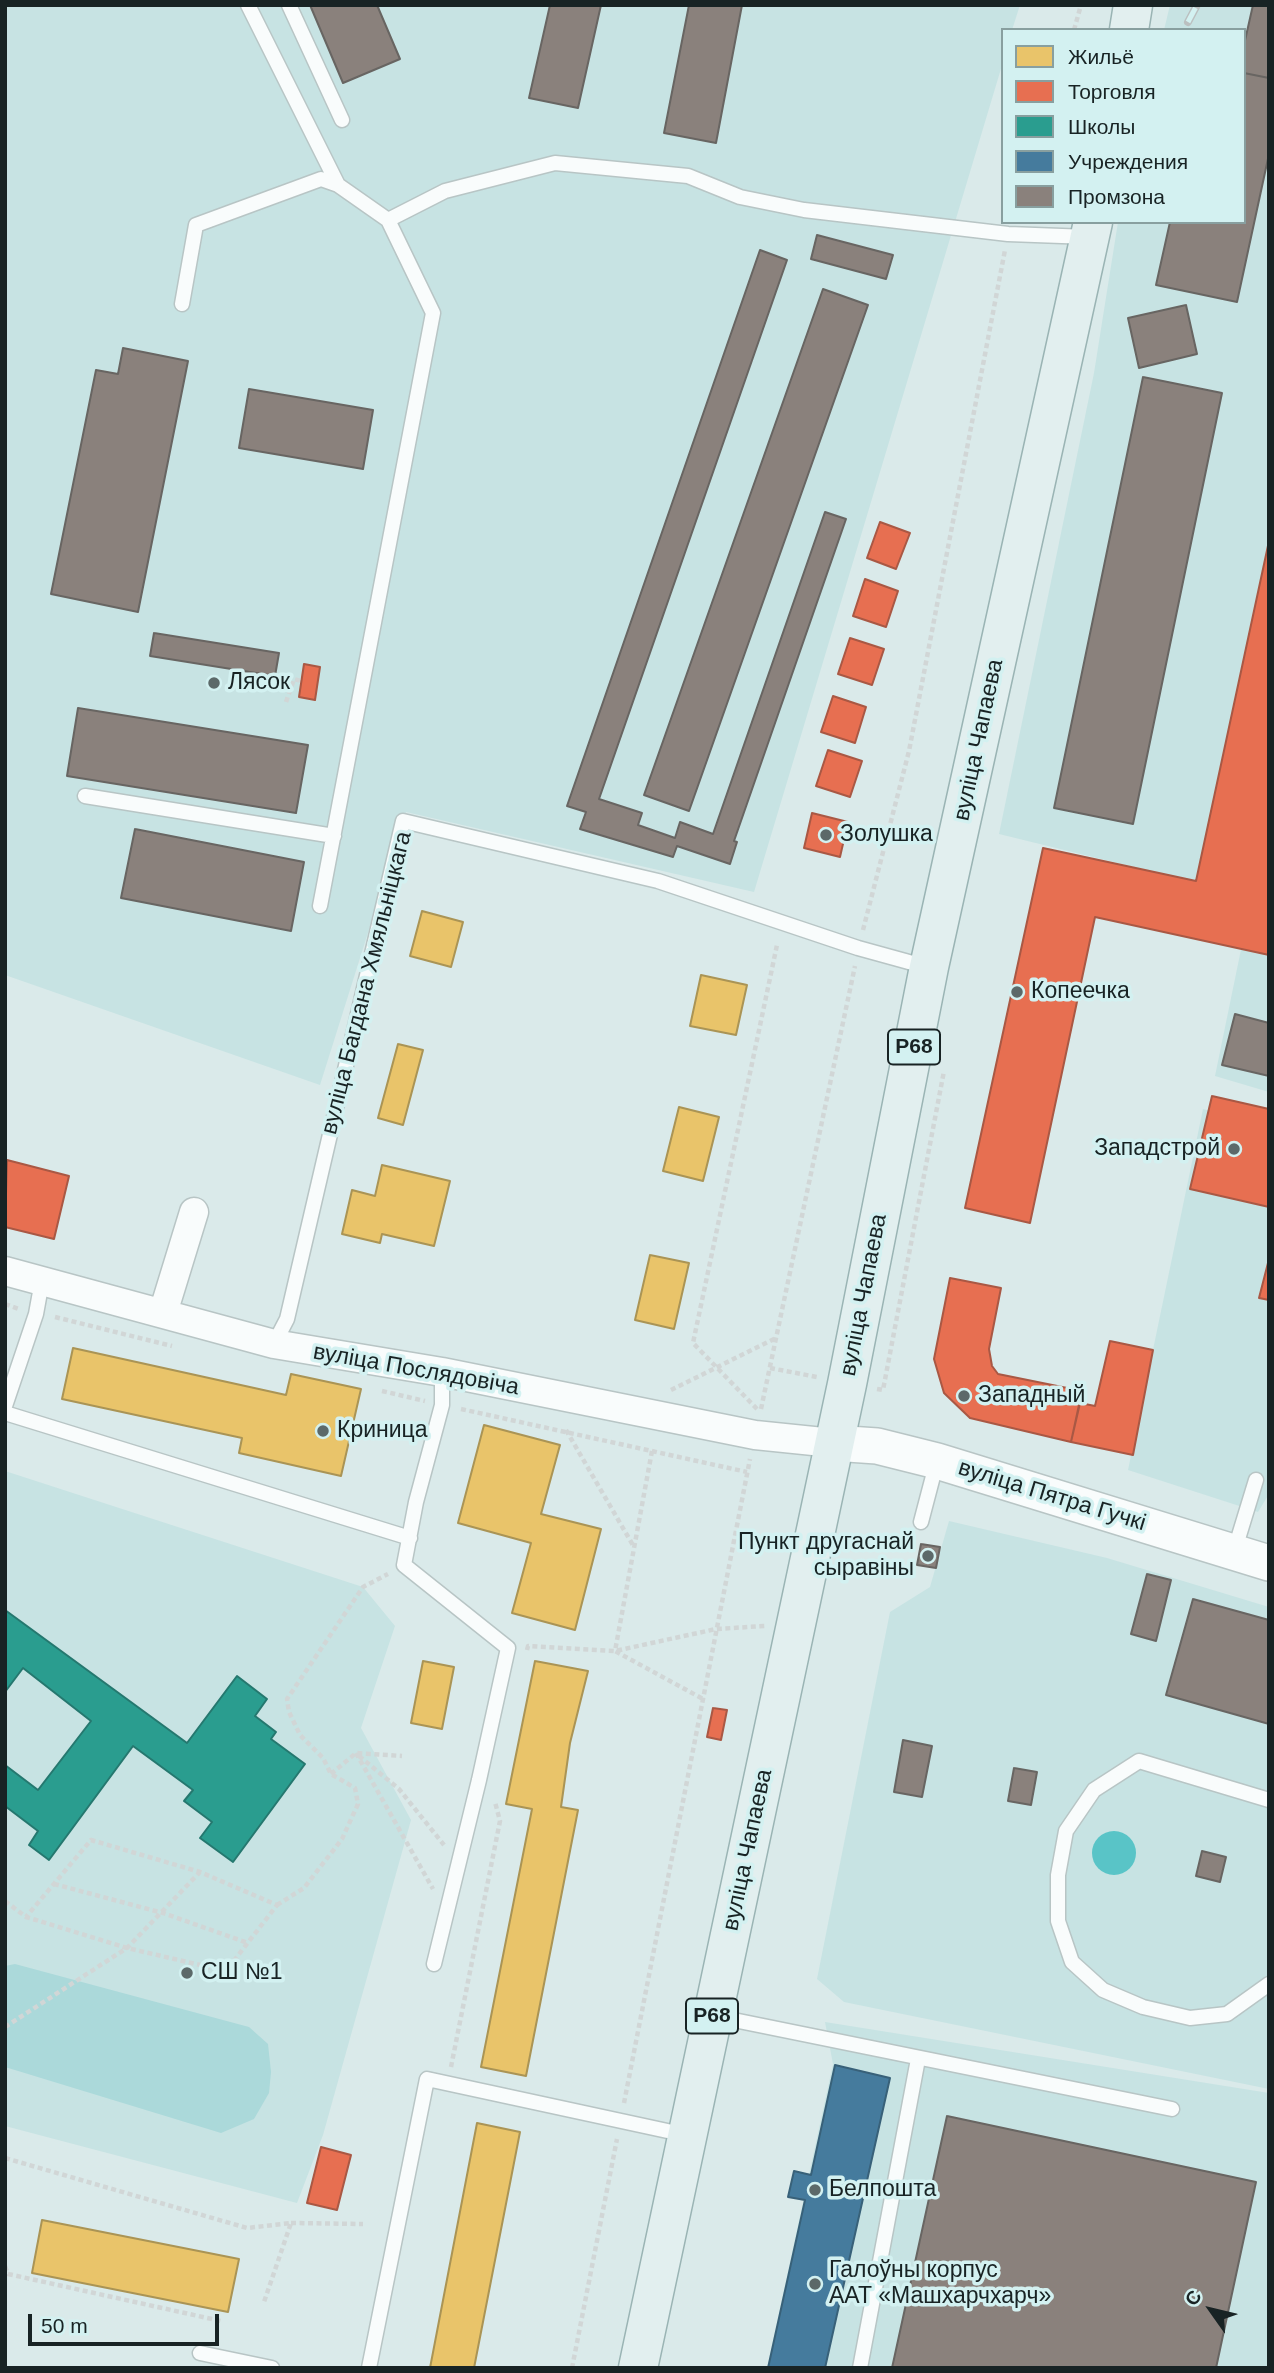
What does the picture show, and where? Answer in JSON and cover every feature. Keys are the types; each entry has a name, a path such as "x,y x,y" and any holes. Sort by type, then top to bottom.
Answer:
{"main road":[{"path":"1129,28 1133,5"},
{"name":"вуліца Чапаева","path":"638,2368 833,1443 929,967 1091,230"}],"street":[{"path":"163,1313 194,1212"},
{"name":"вуліца Послядовіча","path":"5,1271 274,1345 442,1372 755,1435 833,1443"},
{"name":"вуліца Пятра Гучкі","path":"833,1443 877,1447 937,1461 1258,1555"}],"lane":[{"path":"248,5 338,185"},
{"path":"289,5 342,120"},
{"path":"388,220 445,191 555,163 688,176 740,197 804,210 1008,234 1091,230"},
{"path":"182,304 196,225 321,179 338,185 388,220 433,313 320,906"},
{"path":"85,796 334,836"},
{"name":"вуліца Багдана Хмяльніцкага","path":"274,1345 287,1319 404,821 658,881 858,948 929,967"},
{"path":"5,1406 36,1314 42,1281"},
{"path":"434,1964 480,1780 508,1648 404,1565 442,1405 442,1372"},
{"path":"5,1413 410,1538"},
{"path":"921,1522 937,1461"},
{"path":"1256,1480 1258,1555"},
{"path":"1269,1800 1139,1761 1094,1790 1066,1831 1058,1875 1058,1921 1072,1962 1103,1990 1143,2007 1190,2018 1227,2014 1269,1984"},
{"path":"712,2015 1172,2109"},
{"path":"860,2368 918,2059"},
{"path":"369,2368 427,2079 687,2135"},
{"path":"200,2353 272,2368"}],"path":[{"path":"1075,28 1082,5"},
{"path":"778,945 692,1343 760,1412 858,948 909,751 949,530 1008,234"},
{"path":"286,702 294,679 301,681"},
{"path":"664,1394 776,1338"},
{"path":"442,1405 566,1430 747,1472"},
{"path":"566,1430 634,1548"},
{"path":"572,2368 755,1435"},
{"path":"615,1651 652,1451"},
{"path":"5,1900 26,1917 127,1948 226,1971 277,1905 304,1888 342,1839 358,1804 355,1788 331,1774 323,1758 300,1735 289,1712 287,1699 363,1587 404,1565"},
{"path":"525,1659 528,1646 615,1651 716,1629"},
{"path":"615,1651 703,1699"},
{"path":"331,1774 356,1753 402,1756"},
{"path":"356,1753 399,1789 447,1849"},
{"path":"356,1753 436,1895"},
{"path":"447,2084 500,1821 494,1797"},
{"path":"26,1917 91,1840 200,1872 277,1905"},
{"path":"5,2027 127,1948 200,1872"},
{"path":"54,1884 163,1913 248,1942"},
{"path":"5,2158 247,2228 291,2223 363,2224"},
{"path":"264,2302 291,2223"},
{"path":"5,2266 8,2274 221,2321"}],"shaded area":[{"path":"5,5 1020,5 1013,28 1001,28 1001,69 754,892 406,812 320,1085 5,975"},
{"path":"1170,5 1269,5 1269,1092 1215,1076 1252,896 999,834 1094,373 1118,224 1246,224 1246,28 1164,28"},
{"path":"1203,1109 1269,1126 1269,1494 1258,1512 1128,1470"},
{"name":"СШ №1","path":"5,1471 363,1587 395,1626 361,1728 411,1820 323,2135 297,2203 5,2126"},
{"path":"949,1521 1107,1558 1269,1607 1269,2089 844,2002 817,1979 890,1612 930,1587"},
{"path":"15,1964 249,2027 268,2044 271,2072 269,2093 254,2119 221,2133 5,2067 5,1966"},
{"path":"825,2022 1269,2093 1269,2368 767,2368 833,2064"}],"water":[{"path":"1114,1831 1129,1838 1136,1853 1129,1868 1114,1875 1099,1868 1092,1853 1099,1838"}],"building: Жильё":[{"path":"422,911 463,922 451,967 410,956"},
{"path":"701,975 747,985 736,1035 690,1026"},
{"path":"398,1044 423,1050 403,1125 378,1118"},
{"path":"679,1107 719,1117 703,1181 663,1171"},
{"path":"382,1165 450,1181 434,1246 382,1234 380,1243 342,1234 352,1190 375,1196"},
{"path":"650,1255 689,1263 674,1329 635,1320"},
{"path":"73,1348 286,1395 291,1374 361,1389 341,1476 239,1453 242,1438 62,1399"},
{"path":"484,1425 560,1445 541,1514 601,1529 575,1630 512,1613 531,1543 458,1523"},
{"path":"423,1661 454,1667 442,1729 411,1723"},
{"path":"535,1661 588,1671 570,1743 561,1807 578,1810 526,2076 481,2067 532,1809 506,1804"},
{"path":"477,2123 520,2132 474,2368 430,2368"},
{"path":"42,2220 239,2259 228,2312 32,2273"}],"building: Торговля":[{"path":"880,522 910,533 896,569 867,558"},
{"path":"1269,541 1269,955 1095,917 1030,1223 965,1208 1043,848 1196,881"},
{"path":"865,579 898,591 886,627 853,616"},
{"path":"850,638 884,649 872,685 838,674"},
{"path":"304,664 320,667 315,700 299,697"},
{"path":"833,696 866,707 855,743 821,732"},
{"path":"828,750 862,761 850,797 816,786"},
{"name":"Золушка","path":"812,813 848,822 840,857 804,848"},
{"name":"Западстрой","path":"1212,1096 1269,1109 1269,1207 1190,1189"},
{"path":"7,1160 69,1176 54,1239 5,1227"},
{"path":"1269,1259 1269,1300 1259,1298"},
{"path":"950,1278 1001,1288 989,1349 992,1366 998,1374 1082,1391 1071,1442 970,1418 944,1393 934,1359"},
{"path":"1110,1341 1153,1350 1133,1455 1071,1442 1080,1403 1095,1406"},
{"path":"713,1708 727,1710 721,1740 707,1737"},
{"path":"321,2147 351,2155 337,2210 307,2203"}],"building: Школы":[{"path":"5,1610 187,1743 237,1676 267,1699 255,1716 276,1732 271,1739 305,1764 233,1862 200,1838 212,1822 184,1801 193,1790 133,1746 49,1860 29,1845 38,1831 5,1806 5,1765 38,1790 91,1721 23,1668 5,1692"}],"building: Учреждения":[{"name":"Галоўны корпус ААТ «Машхарчхарч»","path":"835,2065 890,2078 825,2368 768,2368 805,2200 788,2197 794,2171 811,2175"}],"building: Промзона":[{"path":"310,5 377,5 400,59 343,83"},
{"path":"550,5 601,5 578,108 529,98"},
{"path":"689,5 742,5 716,143 664,133"},
{"path":"1253,5 1269,5 1269,78 1246,73 1246,36"},
{"path":"1246,73 1269,78 1269,154 1237,302 1156,285 1170,224 1246,224"},
{"path":"817,235 893,255 886,279 811,259"},
{"path":"760,250 787,260 599,799 642,813 638,825 675,838 680,822 713,834 825,512 846,519 734,841 737,842 730,864 677,846 673,857 580,829 586,812 567,806"},
{"path":"823,289 868,305 689,811 644,795"},
{"path":"1186,305 1197,354 1139,368 1128,318"},
{"path":"123,348 188,361 138,612 51,594 96,370 118,374"},
{"path":"1143,377 1222,393 1133,824 1054,808"},
{"path":"249,389 373,410 363,469 239,448"},
{"path":"154,633 279,653 275,676 150,656"},
{"path":"78,708 308,745 296,813 67,776"},
{"path":"135,829 304,862 291,931 121,898"},
{"path":"1235,1014 1269,1023 1269,1076 1222,1065"},
{"name":"Пункт другаснай сыравіны","path":"921,1544 940,1547 936,1568 917,1565"},
{"path":"1147,1574 1171,1580 1156,1641 1131,1634"},
{"path":"1193,1599 1269,1620 1269,1724 1166,1695"},
{"path":"903,1740 932,1746 922,1797 894,1792"},
{"path":"1014,1768 1037,1772 1031,1805 1008,1801"},
{"path":"1202,1851 1226,1857 1220,1882 1196,1876"},
{"path":"947,2116 1256,2182 1216,2368 892,2368"}],"railway":[{"path":"1188,22 1197,5"}],"place":[{"name":"Лясок","path":"214,683"},
{"name":"Золушка","path":"826,835"},
{"name":"Копеечка","path":"1017,992"},
{"name":"Западстрой","path":"1234,1149"},
{"name":"Западный","path":"964,1396"},
{"name":"Криница","path":"323,1431"},
{"name":"Пункт другаснай сыравіны","path":"928,1556"},
{"name":"СШ №1","path":"187,1973"},
{"name":"Белпошта","path":"815,2190"},
{"name":"Галоўны корпус ААТ «Машхарчхарч»","path":"815,2284"}]}
